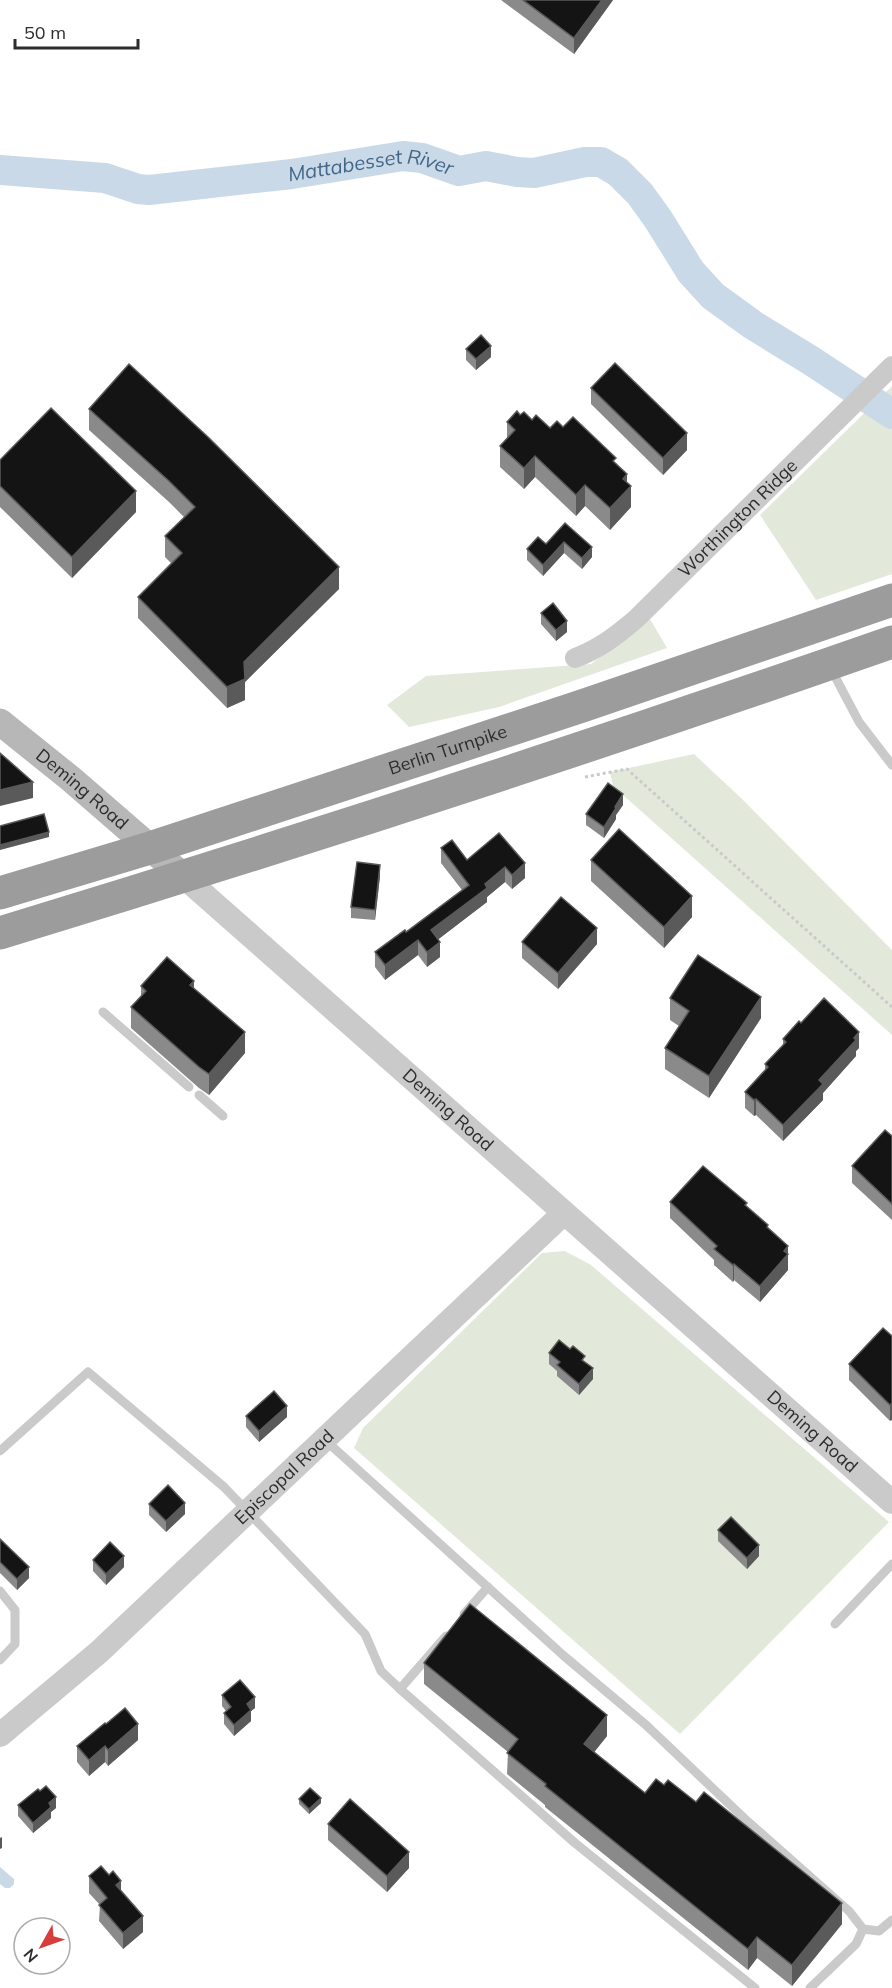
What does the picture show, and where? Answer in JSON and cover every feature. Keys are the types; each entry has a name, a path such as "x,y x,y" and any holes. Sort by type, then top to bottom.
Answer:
{"highway":[{"name":"Berlin Turnpike","path":"0,892 150,848 615,695 892,600"},
{"path":"0,933 184,877 565,754 892,642"}],"main road":[{"name":"Deming Road","path":"0,722 184,877"}],"street":[{"name":"Worthington Ridge","path":"575,658 594,651 613,639 636,619 886,372"},
{"name":"Deming Road","path":"184,877 892,1503"},
{"name":"Episcopal Road","path":"0,1735 99,1652 564,1214"}],"lane":[{"path":"829,664 859,722 892,765"},
{"path":"103,1012 189,1087"},
{"path":"199,1095 223,1116"},
{"path":"0,1451 88,1372 225,1487 365,1634 381,1671 400,1689 575,1843 755,1988"},
{"path":"324,1439 564,1656 645,1725 745,1819 849,1911 863,1929 879,1931 892,1920"},
{"path":"835,1624 892,1564"},
{"path":"459,1621 488,1587"},
{"path":"0,1591 15,1610 15,1644 0,1660"},
{"path":"400,1689 452,1629"},
{"path":"810,1988 856,1944 863,1929"}],"path":[{"path":"585,777 627,769 892,1007"}],"shaded area":[{"path":"892,386 892,574 816,600 760,515"},
{"path":"650,619 667,648 499,707 409,727 387,705 426,676 591,664"},
{"path":"694,754 892,950 892,1035 613,786 610,772"},
{"path":"565,1251 591,1265 889,1522 680,1734 354,1448 363,1428 542,1253"}],"water":[{"path":"0,1867 14,1879 14,1884 10,1888 5,1888 0,1884"}],"building":[{"path":"523,0 602,0 574,38"},
{"path":"481,335 491,346 476,359 466,349"},
{"path":"615,363 687,433 663,458 591,388"},
{"path":"129,364 208,437 339,567 244,662 245,679 227,687 138,597 182,553 165,536 195,507 89,409"},
{"path":"51,408 136,491 72,557 0,486 0,460"},
{"path":"517,411 520,415 524,412 532,420 536,415 550,428 557,421 563,427 573,417 616,458 613,461 627,474 623,479 631,486 610,508 585,485 576,495 535,456 524,468 500,446 515,430 507,422"},
{"path":"565,523 592,547 582,558 564,542 543,565 527,549 538,537 546,544"},
{"path":"553,603 567,621 556,630 541,613"},
{"path":"0,753 33,782 0,790"},
{"path":"608,783 623,794 604,827 586,814"},
{"path":"44,814 49,832 0,845 0,826"},
{"path":"619,829 692,896 664,927 591,860"},
{"path":"499,833 525,863 512,875 505,867 485,884 487,888 431,930 440,942 427,952 418,940 385,965 375,952 469,885 441,848 452,840 467,860"},
{"path":"357,862 380,865 375,910 351,907"},
{"path":"561,897 597,928 558,973 522,942"},
{"path":"698,955 761,997 709,1076 665,1048 689,1011 670,998"},
{"path":"167,957 194,981 190,985 245,1032 209,1074 131,1007 146,991 141,986"},
{"path":"824,998 859,1032 854,1038 856,1040 819,1080 823,1084 783,1125 756,1099 754,1100 745,1092 768,1067 765,1064 786,1042 783,1039"},
{"path":"885,1130 892,1136 892,1204 852,1166"},
{"path":"703,1166 747,1203 745,1205 788,1246 784,1251 788,1254 760,1286 714,1249 717,1246 670,1202"},
{"path":"883,1328 892,1336 892,1403 890,1405 849,1364"},
{"path":"559,1340 570,1349 573,1346 585,1356 582,1360 593,1368 579,1384 557,1365 560,1362 549,1353"},
{"path":"274,1391 287,1406 259,1431 246,1416"},
{"path":"168,1485 185,1503 166,1521 149,1504"},
{"path":"731,1517 759,1545 747,1558 718,1530"},
{"path":"0,1539 29,1567 17,1579 0,1562"},
{"path":"110,1542 124,1556 106,1574 93,1560"},
{"path":"470,1604 607,1715 584,1744 645,1793 656,1779 664,1785 668,1780 696,1802 704,1792 842,1903 792,1965 757,1937 748,1949 545,1786 546,1784 507,1753 518,1739 424,1663"},
{"path":"240,1680 255,1697 247,1704 251,1710 234,1725 224,1713 231,1707 222,1695"},
{"path":"125,1708 138,1724 108,1750 105,1746 89,1760 77,1746"},
{"path":"46,1786 56,1797 49,1803 51,1807 33,1823 18,1805 38,1789 40,1791"},
{"path":"310,1788 321,1798 309,1809 299,1799"},
{"path":"350,1799 409,1852 387,1876 328,1824"},
{"path":"101,1866 109,1875 113,1871 121,1881 116,1885 143,1916 123,1933 99,1905 107,1898 89,1876"}],"waterway":[{"name":"Mattabesset River","path":"0,170 105,178 138,189 149,190 292,174 403,156 422,158 459,171 486,166 534,173 585,162 601,162 618,172 640,194 691,272 713,296 753,325 892,414"}]}
